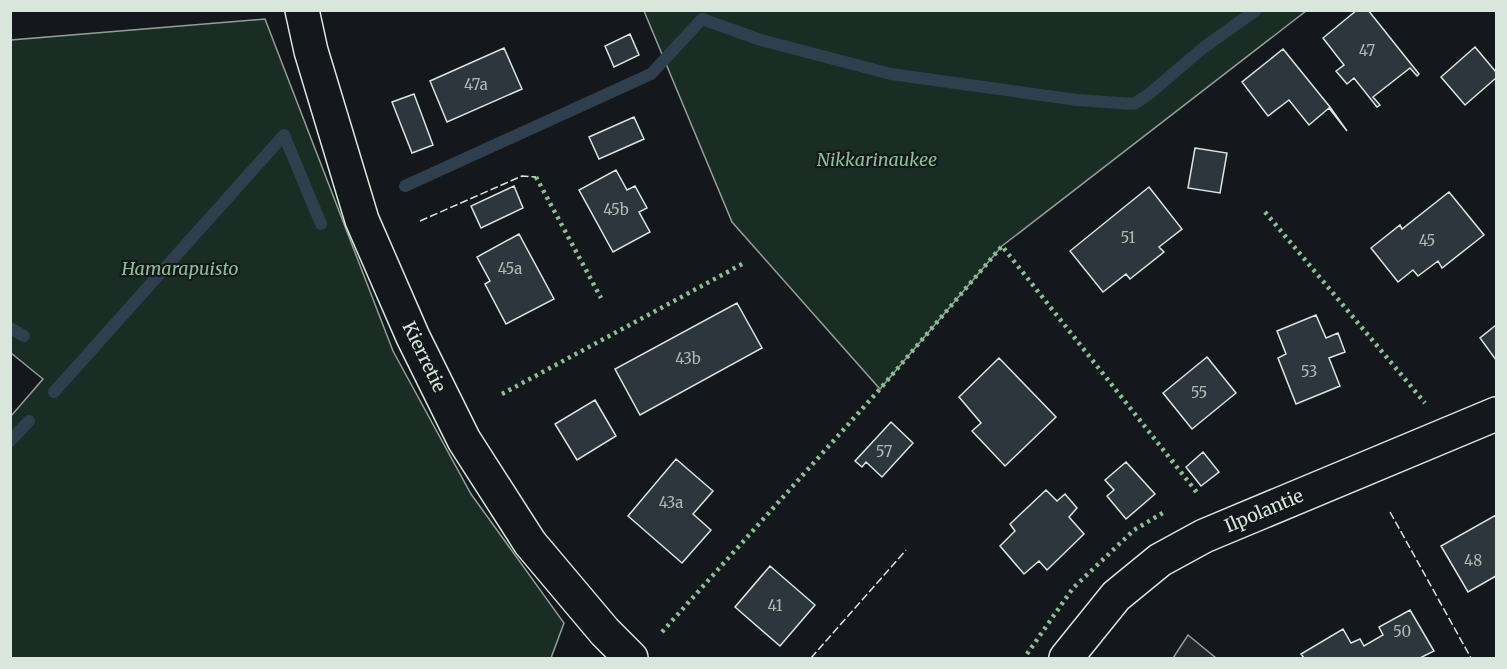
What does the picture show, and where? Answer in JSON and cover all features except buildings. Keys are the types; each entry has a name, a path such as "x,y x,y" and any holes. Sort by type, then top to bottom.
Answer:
{"street":[{"name":"Kierretie","path":"302,10 311,51 362,220 413,337 466,445 530,543 605,633 631,658"},
{"name":"Ilpolantie","path":"1065,658 1116,596 1160,560 1204,536 1497,414"}],"green space":[{"name":"Nikkarinaukee","path":"644,11 1306,11 1002,246 880,389 732,222"},
{"name":"Hamarapuisto","path":"265,19 393,351 471,494 564,623 551,658 11,658 11,416 43,379 11,353 11,40"}],"shaded area":[{"path":"1188,635 1216,658 1173,658"}],"waterway":[{"path":"405,186 651,74 702,19 761,40 891,74 1077,100 1134,104 1203,48 1256,10"},
{"path":"54,392 284,135 321,224"},
{"path":"10,328 24,336"},
{"path":"10,441 29,421"}],"hedge":[{"path":"536,177 601,298"},
{"path":"1265,212 1425,403"},
{"path":"662,632 880,389 1002,246 1199,495"},
{"path":"502,394 746,262"},
{"path":"1027,654 1073,588 1134,530 1166,511"}],"fence":[{"path":"420,221 522,176 536,177"},
{"path":"1390,512 1471,658"},
{"path":"811,658 906,550"}]}
